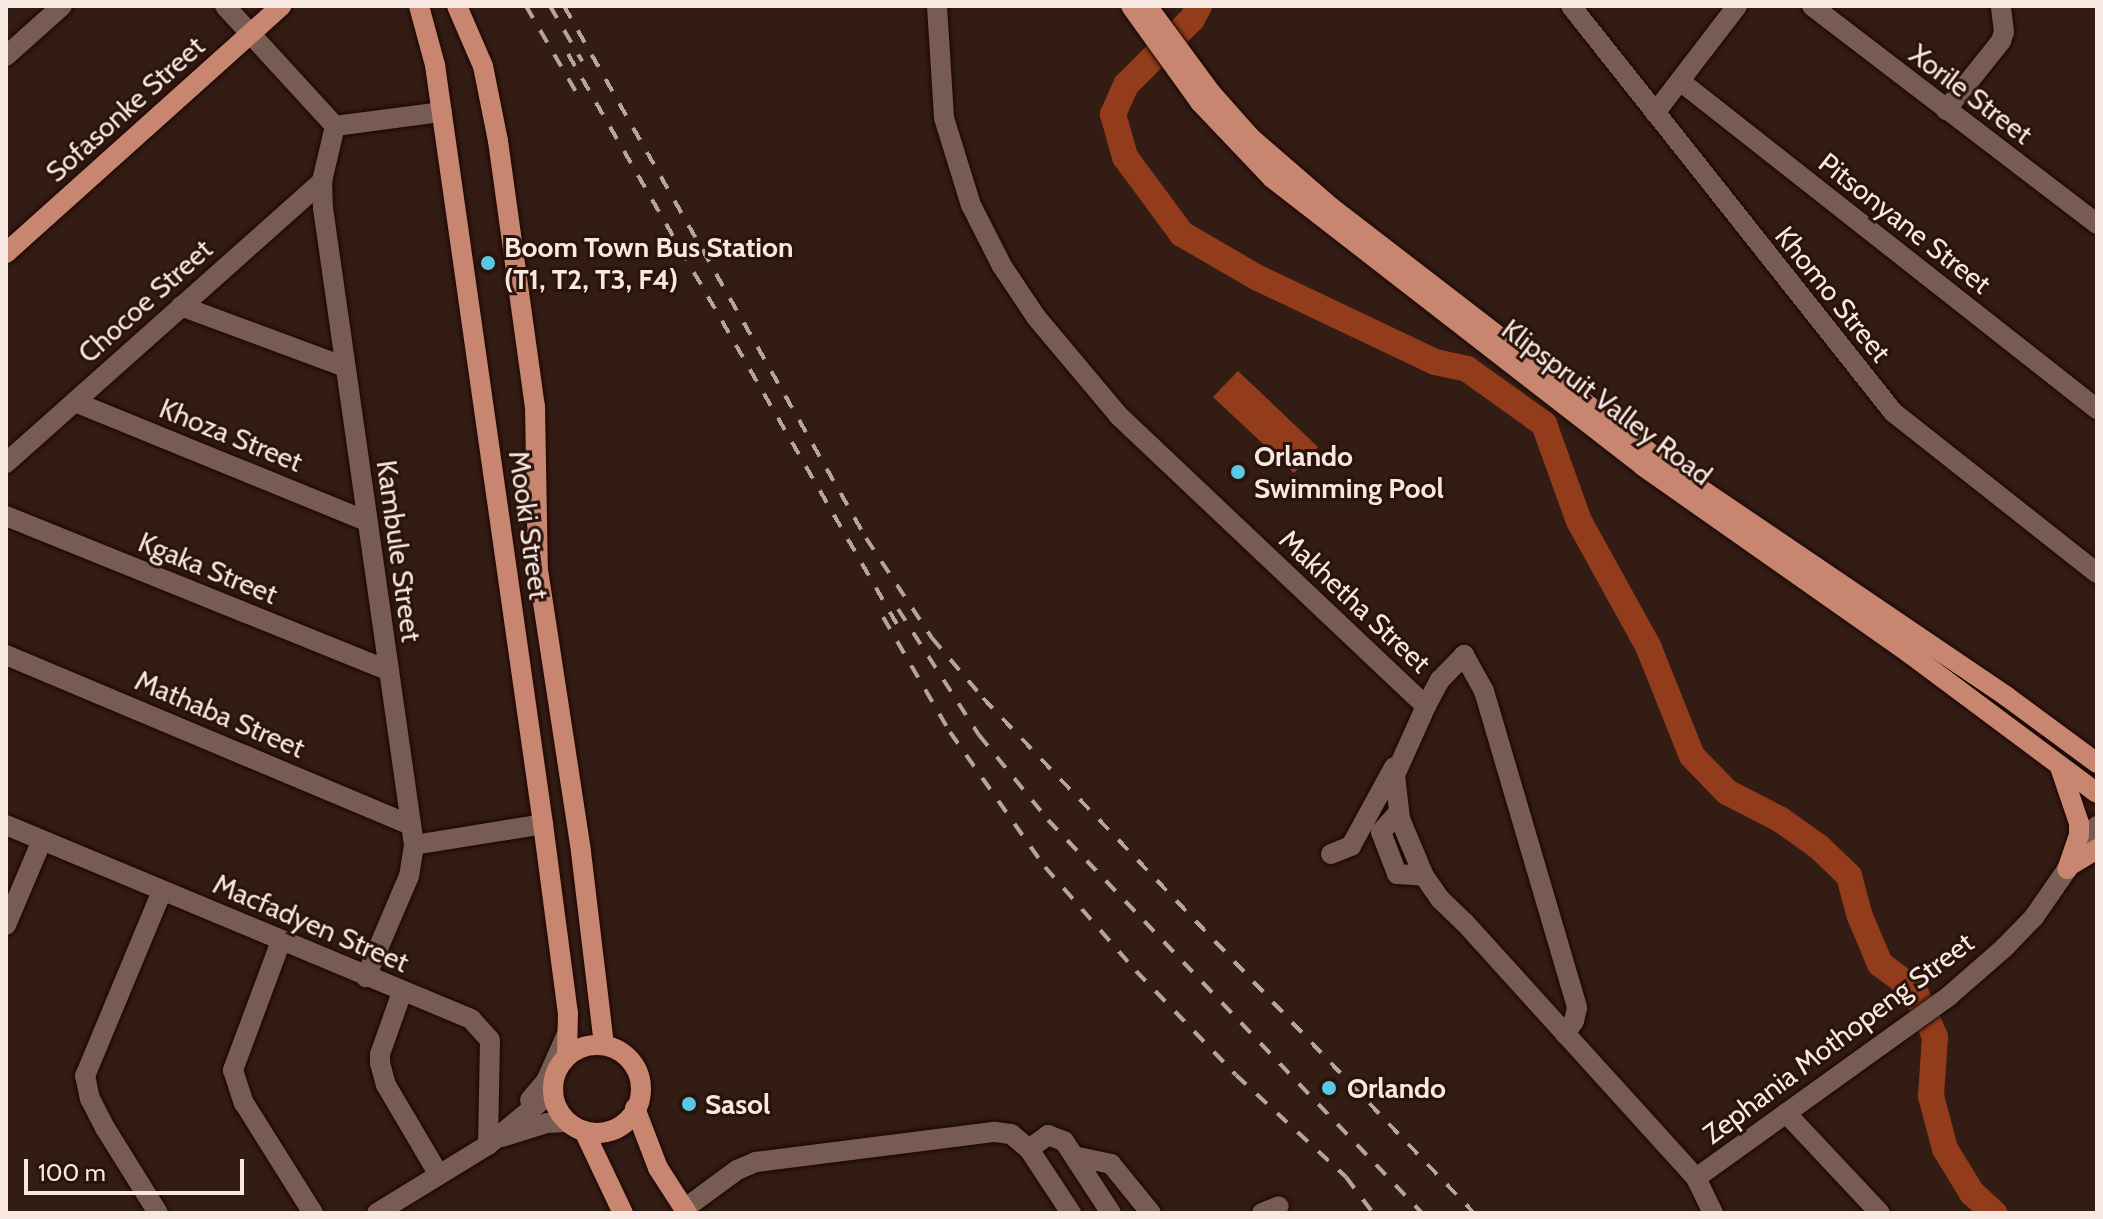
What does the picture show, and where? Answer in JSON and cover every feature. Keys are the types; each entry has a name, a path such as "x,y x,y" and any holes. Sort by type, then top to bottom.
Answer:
{"main road":[{"name":"Sofasonke Street","path":"6,253 281,6"},
{"name":"Mooki Street","path":"419,6 435,65 442,112 543,824 567,1044"},
{"name":"Mooki Street","path":"457,6 483,66 498,141 535,406 538,570 593,944 612,1048"},
{"name":"Klipspruit Valley Road","path":"1143,12 1206,98 1272,178 1643,466 1909,653 2097,793"},
{"name":"Klipspruit Valley Road","path":"1206,98 1332,208 1622,433 2097,763"},
{"path":"2058,733 2097,746"},
{"path":"2059,766 2079,823 2079,835 2068,868"},
{"path":"2068,868 2097,849"},
{"path":"576,1127 598,1133 617,1127 635,1108 640,1086 637,1070 612,1048 567,1044 553,1091 558,1111 576,1127 623,1213"},
{"path":"635,1108 658,1168 686,1211"}],"street":[{"path":"225,6 335,126 442,112"},
{"name":"Makhetha Street","path":"937,6 944,118 971,205 1002,266 1036,317 1119,416 1426,706 1402,753 1395,775 1399,812 1424,876 1440,899 1696,1178 1713,1213"},
{"name":"Khomo Street","path":"1571,6 1893,412 2097,573"},
{"path":"1655,113 1737,6"},
{"name":"Xorile Street","path":"1812,6 2097,224"},
{"path":"1946,110 2001,41 2004,32 2001,6"},
{"path":"6,56 58,7"},
{"name":"Pitsonyane Street","path":"1680,81 2097,409"},
{"name":"Kambule Street","path":"335,126 322,181 366,521 413,835 409,876 366,977"},
{"name":"Chocoe Street","path":"6,463 322,181"},
{"path":"181,306 345,367"},
{"name":"Khoza Street","path":"75,402 366,521"},
{"name":"Kgaka Street","path":"6,516 389,671"},
{"name":"Mathaba Street","path":"6,655 413,835"},
{"path":"1426,706 1440,680 1464,655 1484,691 1577,1008 1574,1021 1565,1034"},
{"path":"1331,854 1351,846 1402,753"},
{"path":"413,835 543,824"},
{"name":"Macfadyen Street","path":"6,825 471,1019 490,1040 498,1136"},
{"name":"Zephania Mothopeng Street","path":"1696,1178 1949,996 2034,917 2097,826"},
{"path":"6,925 42,840"},
{"path":"158,1213 105,1128 90,1099 85,1076 162,891"},
{"path":"281,941 233,1070 244,1103 313,1213"},
{"path":"402,992 380,1063 386,1085 439,1175"},
{"path":"498,1136 543,1087 567,1044"},
{"path":"377,1213 498,1136 553,1091"},
{"path":"1786,1113 1880,1213"},
{"path":"498,1136 547,1123 576,1127"},
{"path":"686,1211 737,1170 779,1157 995,1132 1011,1134 1029,1149 1071,1213"},
{"path":"1029,1149 1048,1135 1055,1135 1078,1157 1111,1213"},
{"path":"1078,1157 1111,1164 1151,1213"}],"shaded area":[{"path":"1238,371 1318,447 1294,473 1213,397"}],"waterway":[{"path":"1199,6 1192,19 1126,85 1113,114 1125,157 1182,234 1258,278 1435,362 1467,369 1544,424 1579,521 1648,646 1692,756 1727,792 1781,820 1819,847 1849,876 1859,914 1880,964 1914,989 1935,1037 1931,1096 1945,1149 1972,1193 1994,1213"}],"railway":[{"path":"526,6 576,92"},
{"path":"550,6 582,61"},
{"path":"564,6 866,538 932,638 983,698 1474,1213"},
{"path":"568,54 898,626"},
{"path":"898,609 979,735 1048,820 1422,1213"},
{"path":"883,617 950,732 1045,867 1136,971 1236,1075 1346,1177 1373,1213"}],"place":[{"name":"Boom Town Bus Station (T1, T2, T3, F4)","path":"488,263"},
{"name":"Orlando Swimming Pool","path":"1238,472"},
{"name":"Orlando","path":"1329,1088"},
{"name":"Sasol","path":"689,1104"}]}
